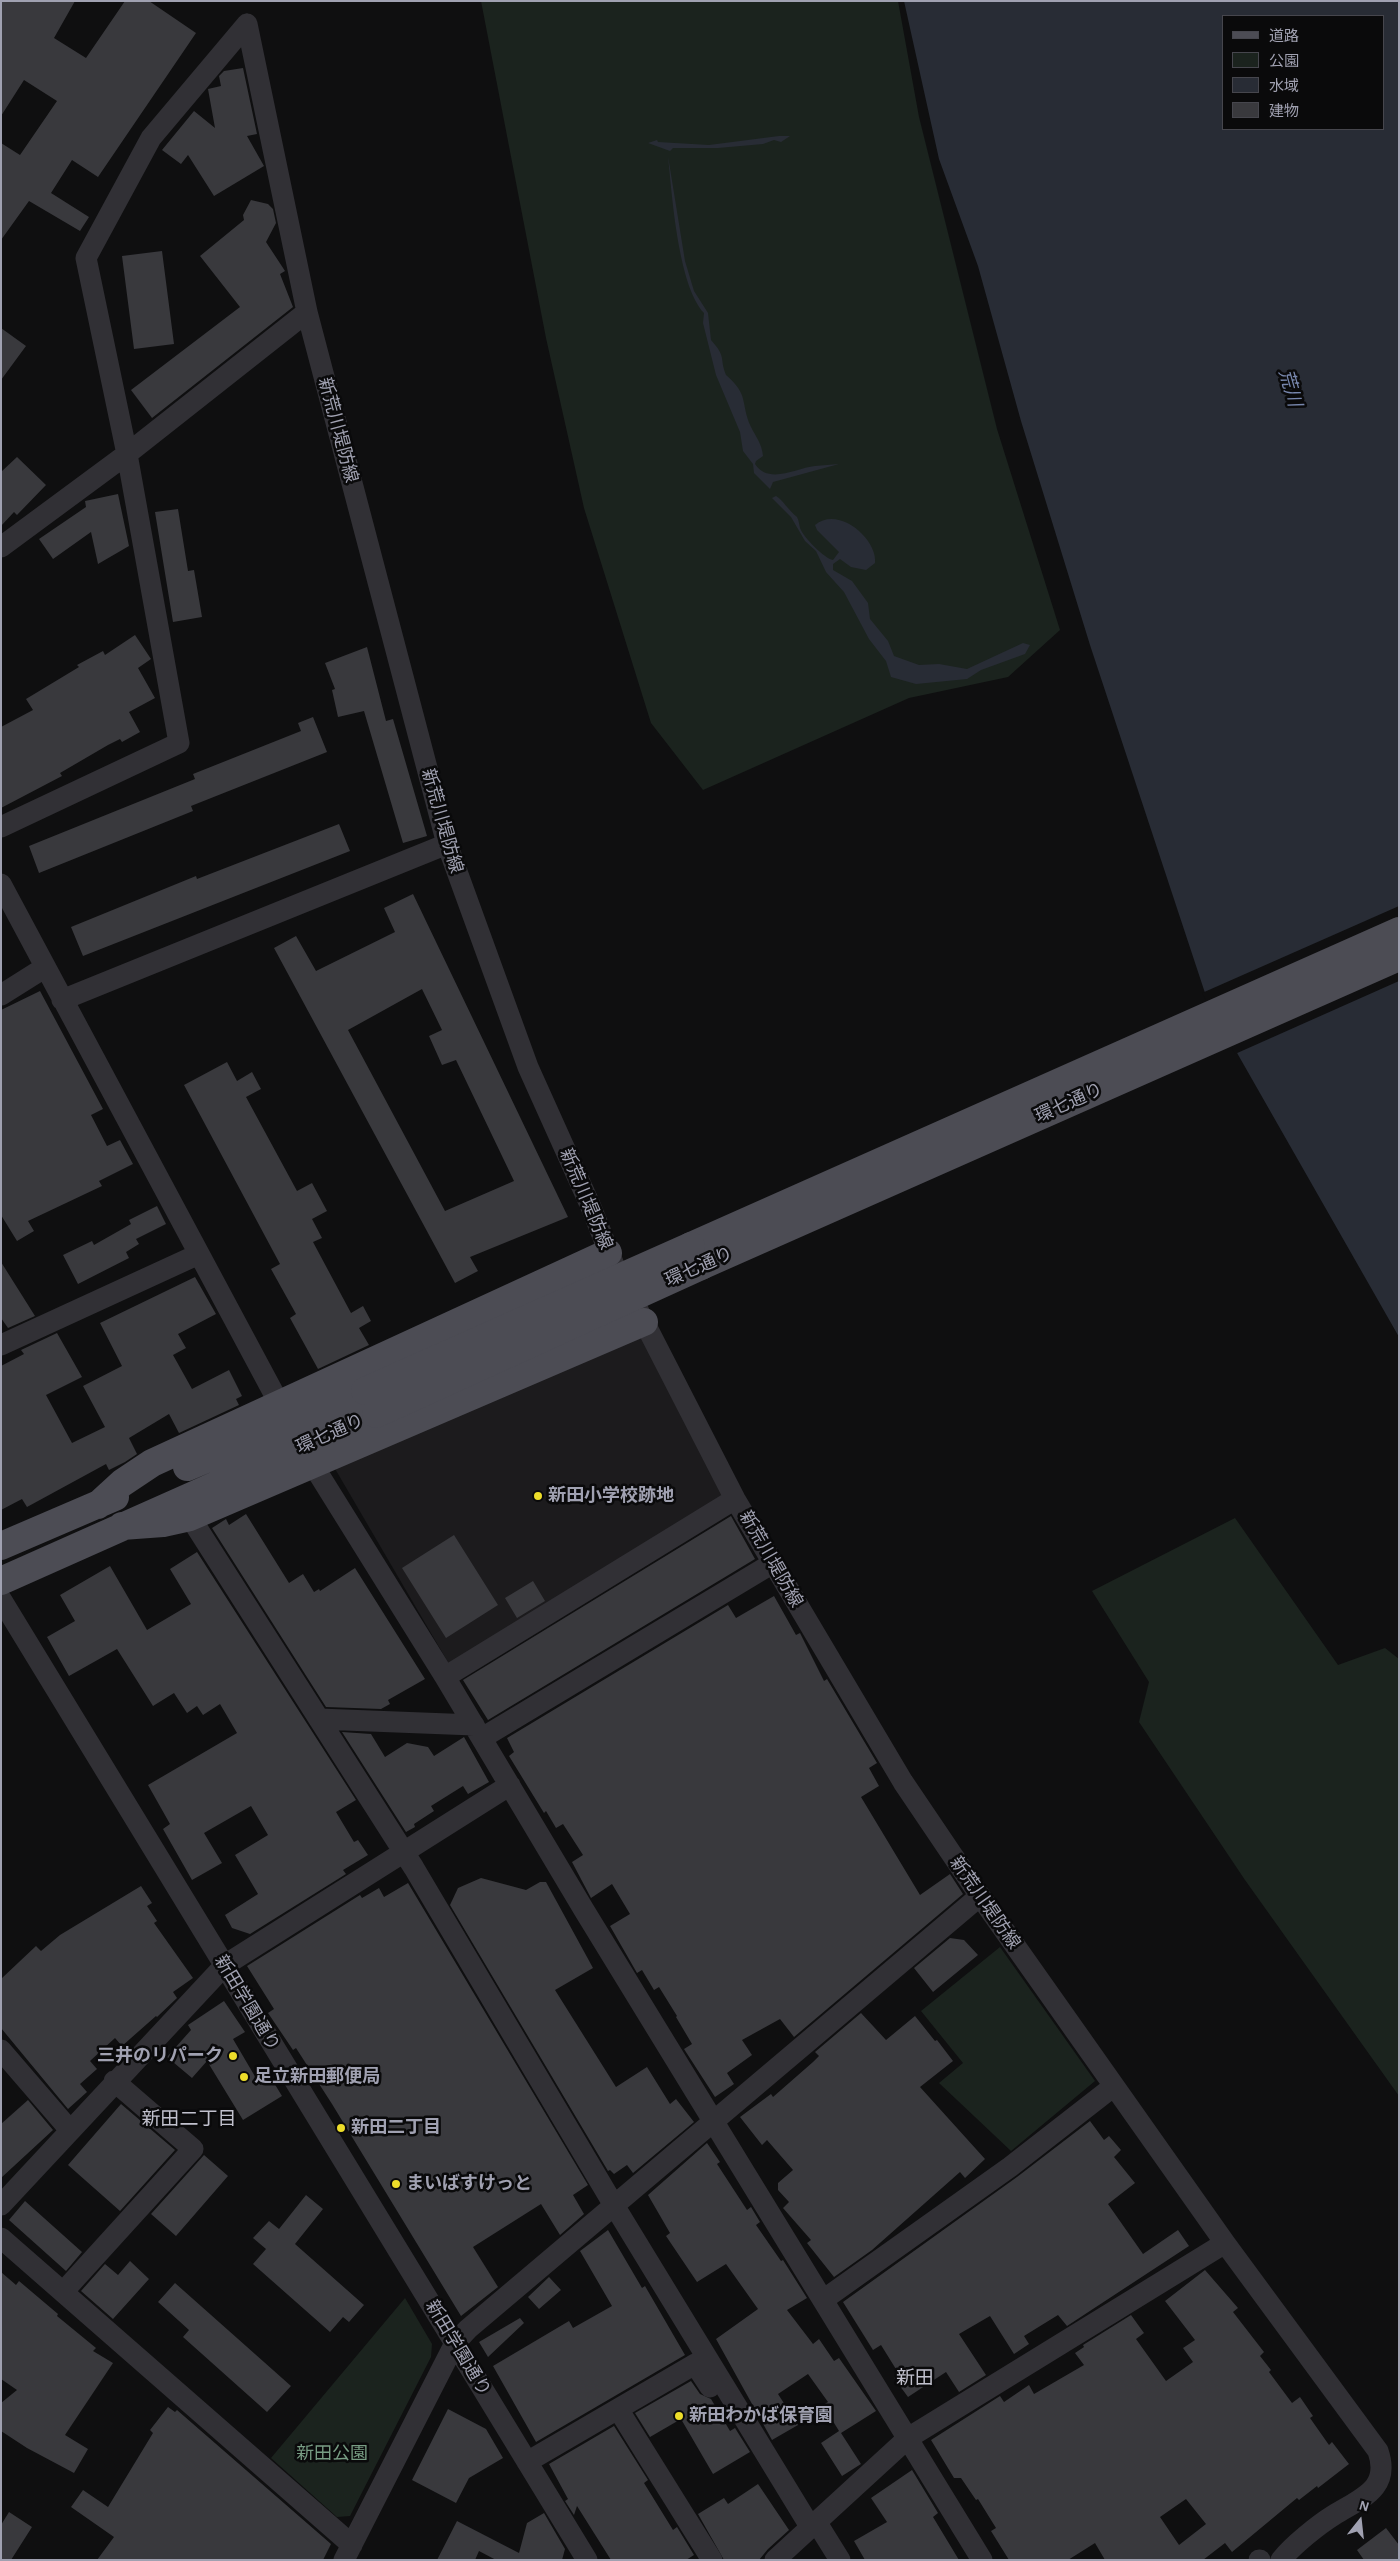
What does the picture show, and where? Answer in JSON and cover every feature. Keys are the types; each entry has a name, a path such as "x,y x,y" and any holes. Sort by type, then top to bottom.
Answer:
{"main road":[{"name":"環七通り","path":"1,1581 122,1526 371,1403 706,1252 1399,931"},
{"name":"環七通り","path":"706,1252 1399,957"},
{"path":"98,1505 122,1484 152,1463 608,1253"},
{"path":"122,1526 163,1523 190,1517 644,1322"},
{"name":"環七通り","path":"1,1546 98,1505 371,1403"}],"street":[{"name":"新荒川堤防線","path":"127,454 86,258 152,138 247,24 307,312 446,844 528,1067 591,1207 608,1253 735,1499 884,1752 980,1896 1114,2086 1225,2243 1378,2451 1382,2462 1381,2474 1367,2496 1332,2516 1281,2560"},
{"path":"1,547 127,454 307,312"},
{"path":"1,827 179,743 127,454"},
{"path":"62,1000 446,844"},
{"path":"1,884 44,968 280,1405"},
{"path":"1,995 44,968"},
{"path":"1,1345 199,1254"},
{"path":"313,1465 446,1677 982,2560"},
{"path":"446,1677 735,1499"},
{"path":"190,1517 402,1851 810,2529"},
{"path":"319,1719 478,1731 773,1562"},
{"name":"新田学園通り","path":"1,1599 587,2560"},
{"path":"1,2205 69,2129 224,1965 402,1851 510,1785"},
{"path":"1,2238 63,2292 348,2552 455,2343 468,2329 615,2207 980,1896"},
{"path":"1,2050 69,2129"},
{"path":"63,2292 193,2149 114,2081"},
{"path":"823,2300 1010,2167 1114,2086"},
{"path":"775,2560 908,2438 1225,2243"},
{"path":"527,2462 696,2364 810,2529 840,2560"},
{"path":"618,2409 712,2560"}],"shaded area":[{"name":"新田小学校跡地","path":"641,1336 728,1492 449,1664 334,1467"}],"green space":[{"path":"481,1 898,1 919,117 997,429 1060,630 1008,677 909,698 703,790 651,723 584,508 546,338"},
{"path":"1235,1518 1338,1665 1385,1648 1399,1659 1399,2096 1245,1880 1139,1722 1149,1682 1092,1591"},
{"path":"1000,1947 1095,2081 1011,2151 939,2083 963,2063 921,2011"},
{"name":"新田公園","path":"405,2298 432,2344 431,2357 350,2516 337,2517 271,2458"}],"water":[{"name":"荒川","path":"904,1 1399,1 1399,1337 1208,1002 1090,645 1021,421 978,266 939,159"},
{"path":"790,136 781,142 774,140 763,144 718,148 673,148 670,151 648,143 657,140 658,142 709,145"},
{"path":"668,156 685,261 694,291 708,313 711,340 721,354 726,375 734,382 742,394 748,419 761,448 763,456 755,464 761,470 768,473 783,474 808,467 839,464 773,482 770,489 754,473 753,464 743,451 740,432 716,375 703,323 704,313 695,300 682,261 674,215"},
{"path":"776,496 797,517 802,532 810,542 829,559 833,560 839,552 817,530 815,525 825,520 835,519 845,522 864,536 874,554 875,563 866,570 851,567 840,559 833,564 833,570 852,581 868,603 870,619 888,641 894,656 919,665 939,664 967,669 1023,643 1030,645 1025,654 981,670 967,679 916,684 891,677 886,661 869,639 844,592 826,572 816,551 805,541 791,517 772,498"}],"pier":[{"path":"1399,906 1399,981 1235,1054 1202,993"}],"building":[{"path":"1,1 75,1 54,38 86,58 125,1 149,1 196,33 98,177 72,160 51,193 89,217 80,231 29,201 1,240 1,143 20,155 57,101 24,80 1,116"},
{"path":"243,68 257,134 247,136 264,166 214,196 188,155 181,164 162,150 194,111 215,128 208,89 221,86 219,76 224,71"},
{"path":"251,200 268,204 273,209 276,223 266,242 285,271 280,274 293,307 152,418 131,390 240,307 200,256 244,220 243,215"},
{"path":"162,251 174,344 134,349 122,256"},
{"path":"1,328 26,346 1,380"},
{"path":"17,457 46,485 17,515 14,512 1,526 1,472"},
{"path":"118,494 129,546 98,564 91,532 53,559 39,539 86,507 85,501"},
{"path":"178,509 188,571 194,570 202,617 173,622 155,512"},
{"path":"135,635 151,659 138,668 155,698 129,712 140,732 122,742 120,739 108,745 60,773 62,776 1,808 1,727 33,710 26,699 79,667 77,665 103,651 105,655"},
{"path":"367,647 386,721 393,719 427,836 403,843 364,711 338,717 332,690 335,689 325,663"},
{"path":"313,717 327,752 191,806 193,811 39,873 29,846 195,779 193,774 301,731 298,723"},
{"path":"339,824 350,851 83,956 71,927 196,876 197,879"},
{"path":"413,894 568,1217 470,1257 478,1271 455,1283 274,948 296,936 316,971 395,932 384,908","holes":["422,989 442,1030 429,1036 442,1065 456,1060 514,1181 445,1211 348,1030"]},
{"path":"40,991 103,1109 91,1115 107,1146 120,1140 133,1164 99,1181 102,1186 28,1221 34,1231 17,1241 1,1215 1,1010"},
{"path":"227,1062 237,1081 252,1072 261,1089 246,1097 297,1191 312,1183 327,1211 312,1219 322,1238 313,1242 351,1313 363,1306 371,1321 359,1328 369,1345 318,1369 290,1318 296,1314 271,1269 280,1264 184,1085"},
{"path":"157,1206 166,1224 136,1239 139,1244 126,1252 129,1258 78,1284 63,1255 92,1241 94,1245 131,1224 129,1220"},
{"path":"1,1262 35,1316 8,1328 1,1318"},
{"path":"195,1277 216,1314 178,1334 186,1348 173,1355 192,1389 229,1370 242,1396 236,1399 239,1405 179,1433 169,1414 129,1438 137,1454 125,1462 109,1470 106,1464 27,1507 22,1499 1,1510 1,1366 24,1354 21,1350 57,1333 82,1377 46,1395 72,1443 105,1427 83,1386 122,1366 100,1323"},
{"path":"246,1514 289,1583 303,1574 314,1592 319,1589 320,1591 355,1568 425,1679 388,1700 390,1704 381,1709 326,1707 212,1528 226,1519 229,1525"},
{"path":"731,1516 755,1559 488,1720 463,1680"},
{"path":"454,1535 498,1605 446,1638 402,1568"},
{"path":"197,1552 356,1800 336,1812 354,1842 358,1840 368,1855 343,1870 346,1874 250,1934 232,1928 225,1915 258,1894 235,1855 268,1835 251,1806 204,1833 222,1863 192,1880 163,1829 170,1824 148,1785 237,1733 220,1704 203,1715 197,1706 187,1713 174,1693 153,1706 117,1649 69,1676 47,1637 75,1621 60,1595 110,1566 147,1630 191,1604 170,1569"},
{"path":"533,1581 545,1601 517,1618 505,1598"},
{"path":"774,1596 796,1635 800,1633 824,1681 827,1679 877,1763 869,1768 879,1786 861,1797 920,1895 950,1874 963,1894 794,2037 780,2019 742,2040 752,2055 727,2073 734,2084 715,2097 684,2049 692,2044 677,2016 659,1987 654,1990 642,1970 637,1973 610,1926 630,1914 612,1884 591,1898 572,1862 583,1855 563,1824 556,1828 546,1811 544,1813 509,1756 514,1752 507,1738 728,1605 736,1618"},
{"path":"342,1732 371,1734 385,1757 407,1743 428,1747 434,1756 464,1737 489,1782 468,1794 463,1786 431,1806 434,1811 414,1824 415,1827 406,1832"},
{"path":"481,1878 526,1890 540,1882 546,1882 593,1968 555,1990 616,2087 647,2067 670,2104 676,2099 694,2122 633,2173 627,2165 614,2174 610,2170 608,2171 450,1905 458,1888"},
{"path":"408,1883 588,2185 573,2195 584,2214 560,2235 541,2204 473,2247 498,2287 461,2316 332,2104 296,2048 293,2050 268,2013 274,2009 247,1966 360,1895 362,1898 379,1888 384,1897"},
{"path":"141,1886 152,1903 147,1906 157,1921 154,1923 193,1978 173,1992 177,1998 122,2046 115,2038 90,2061 97,2069 80,2084 87,2092 68,2109 1,2028 1,1979 36,1946 41,1951 60,1935"},
{"path":"950,1938 964,1940 978,1955 933,1992 914,1968"},
{"path":"224,2001 245,2032 233,2039 260,2085 271,2078 282,2096 243,2120 207,2061 192,2078 167,2057 191,2030 188,2025"},
{"path":"861,2013 886,2040 915,2016 935,2041 937,2040 953,2061 920,2087 985,2159 965,2178 960,2172 872,2250 834,2277 807,2243 811,2240 783,2208 789,2202 778,2190 778,2183 793,2170 767,2140 762,2145 740,2117 771,2094 773,2097 819,2056 815,2052"},
{"path":"28,2100 53,2130 1,2178 1,2124"},
{"path":"121,2104 175,2150 120,2211 68,2165"},
{"path":"1090,2121 1104,2140 1109,2136 1121,2150 1114,2157 1135,2183 1108,2204 1143,2254 1178,2230 1189,2246 1067,2326 1058,2315 1024,2336 1029,2344 1014,2354 990,2316 959,2334 986,2375 959,2392 946,2372 908,2397 894,2378 899,2374 881,2345 873,2350 843,2302 1017,2177"},
{"path":"707,2143 720,2162 717,2164 747,2210 751,2207 760,2222 756,2225 781,2261 783,2260 807,2298 787,2310 813,2344 819,2339 834,2361 839,2358 876,2411 841,2433 861,2464 842,2476 821,2443 839,2431 823,2405 828,2402 808,2374 778,2394 798,2425 772,2440 716,2339 758,2309 726,2264 697,2282 666,2236 670,2233 648,2195"},
{"path":"204,2155 228,2176 176,2236 151,2214"},
{"path":"306,2195 323,2209 295,2244 364,2305 349,2322 343,2317 330,2332 253,2264 266,2249 253,2238 269,2221 279,2229"},
{"path":"25,2201 82,2252 66,2271 9,2220"},
{"path":"608,2230 642,2288 645,2286 685,2355 536,2442 493,2366 569,2321 573,2328 612,2306 580,2251"},
{"path":"130,2261 149,2279 113,2319 81,2291 105,2264 118,2275"},
{"path":"1205,2270 1238,2308 1233,2312 1264,2352 1260,2356 1271,2370 1269,2372 1292,2403 1300,2397 1313,2416 1310,2418 1329,2445 1332,2442 1349,2464 1318,2488 1317,2486 1299,2500 1297,2498 1232,2552 1225,2543 1203,2560 1105,2560 1095,2543 1068,2560 1009,2560 991,2531 996,2528 978,2499 976,2500 961,2478 954,2478 931,2440 1000,2396 1004,2402 1029,2385 1034,2394 1084,2365 1075,2353 1084,2347 1083,2345 1131,2315 1144,2333 1136,2339 1166,2381 1193,2362 1183,2348 1195,2340 1165,2301","holes":["1186,2499 1206,2524 1179,2545 1160,2517"]},
{"path":"1,2272 16,2285 19,2281 96,2348 93,2351 113,2363 65,2435 88,2449 74,2473 27,2448 1,2431 1,2403 17,2390 1,2379"},
{"path":"549,2277 561,2290 539,2309 528,2297"},
{"path":"175,2283 291,2386 267,2412 183,2337 189,2330 158,2302"},
{"path":"520,2318 524,2323 488,2357 479,2342"},
{"path":"691,2381 700,2394 711,2399 730,2431 735,2428 750,2452 713,2474 681,2419 650,2437 635,2413"},
{"path":"168,2407 175,2412 177,2410 331,2544 323,2560 97,2560 114,2537 71,2507 83,2490 108,2507 153,2433 150,2430"},
{"path":"448,2409 486,2429 503,2458 469,2478 456,2503 412,2480"},
{"path":"614,2426 648,2480 644,2483 673,2530 677,2527 694,2555 686,2560 611,2560 577,2506 574,2515 565,2501 568,2499 549,2464"},
{"path":"912,2470 938,2513 933,2517 959,2560 865,2560 854,2541 887,2522 871,2498"},
{"path":"758,2484 789,2530 759,2560 724,2560 698,2514 724,2498 728,2504"},
{"path":"9,2512 32,2527 11,2560 1,2560 1,2525"},
{"path":"544,2513 565,2549 562,2560 496,2560 479,2551 475,2560 437,2560 457,2521 519,2553 527,2523"},
{"path":"1386,2528 1399,2545 1399,2560 1364,2560 1357,2550"}],"place":[{"name":"新田小学校跡地","path":"538,1496"},
{"name":"三井のリパーク","path":"233,2056"},
{"name":"足立新田郵便局","path":"244,2077"},
{"name":"新田二丁目","path":"341,2128"},
{"name":"まいばすけっと","path":"396,2184"},
{"name":"新田わかば保育園","path":"679,2416"}],"district":[{"name":"新田二丁目","path":"189,2119"},
{"name":"新田","path":"915,2378"}]}
